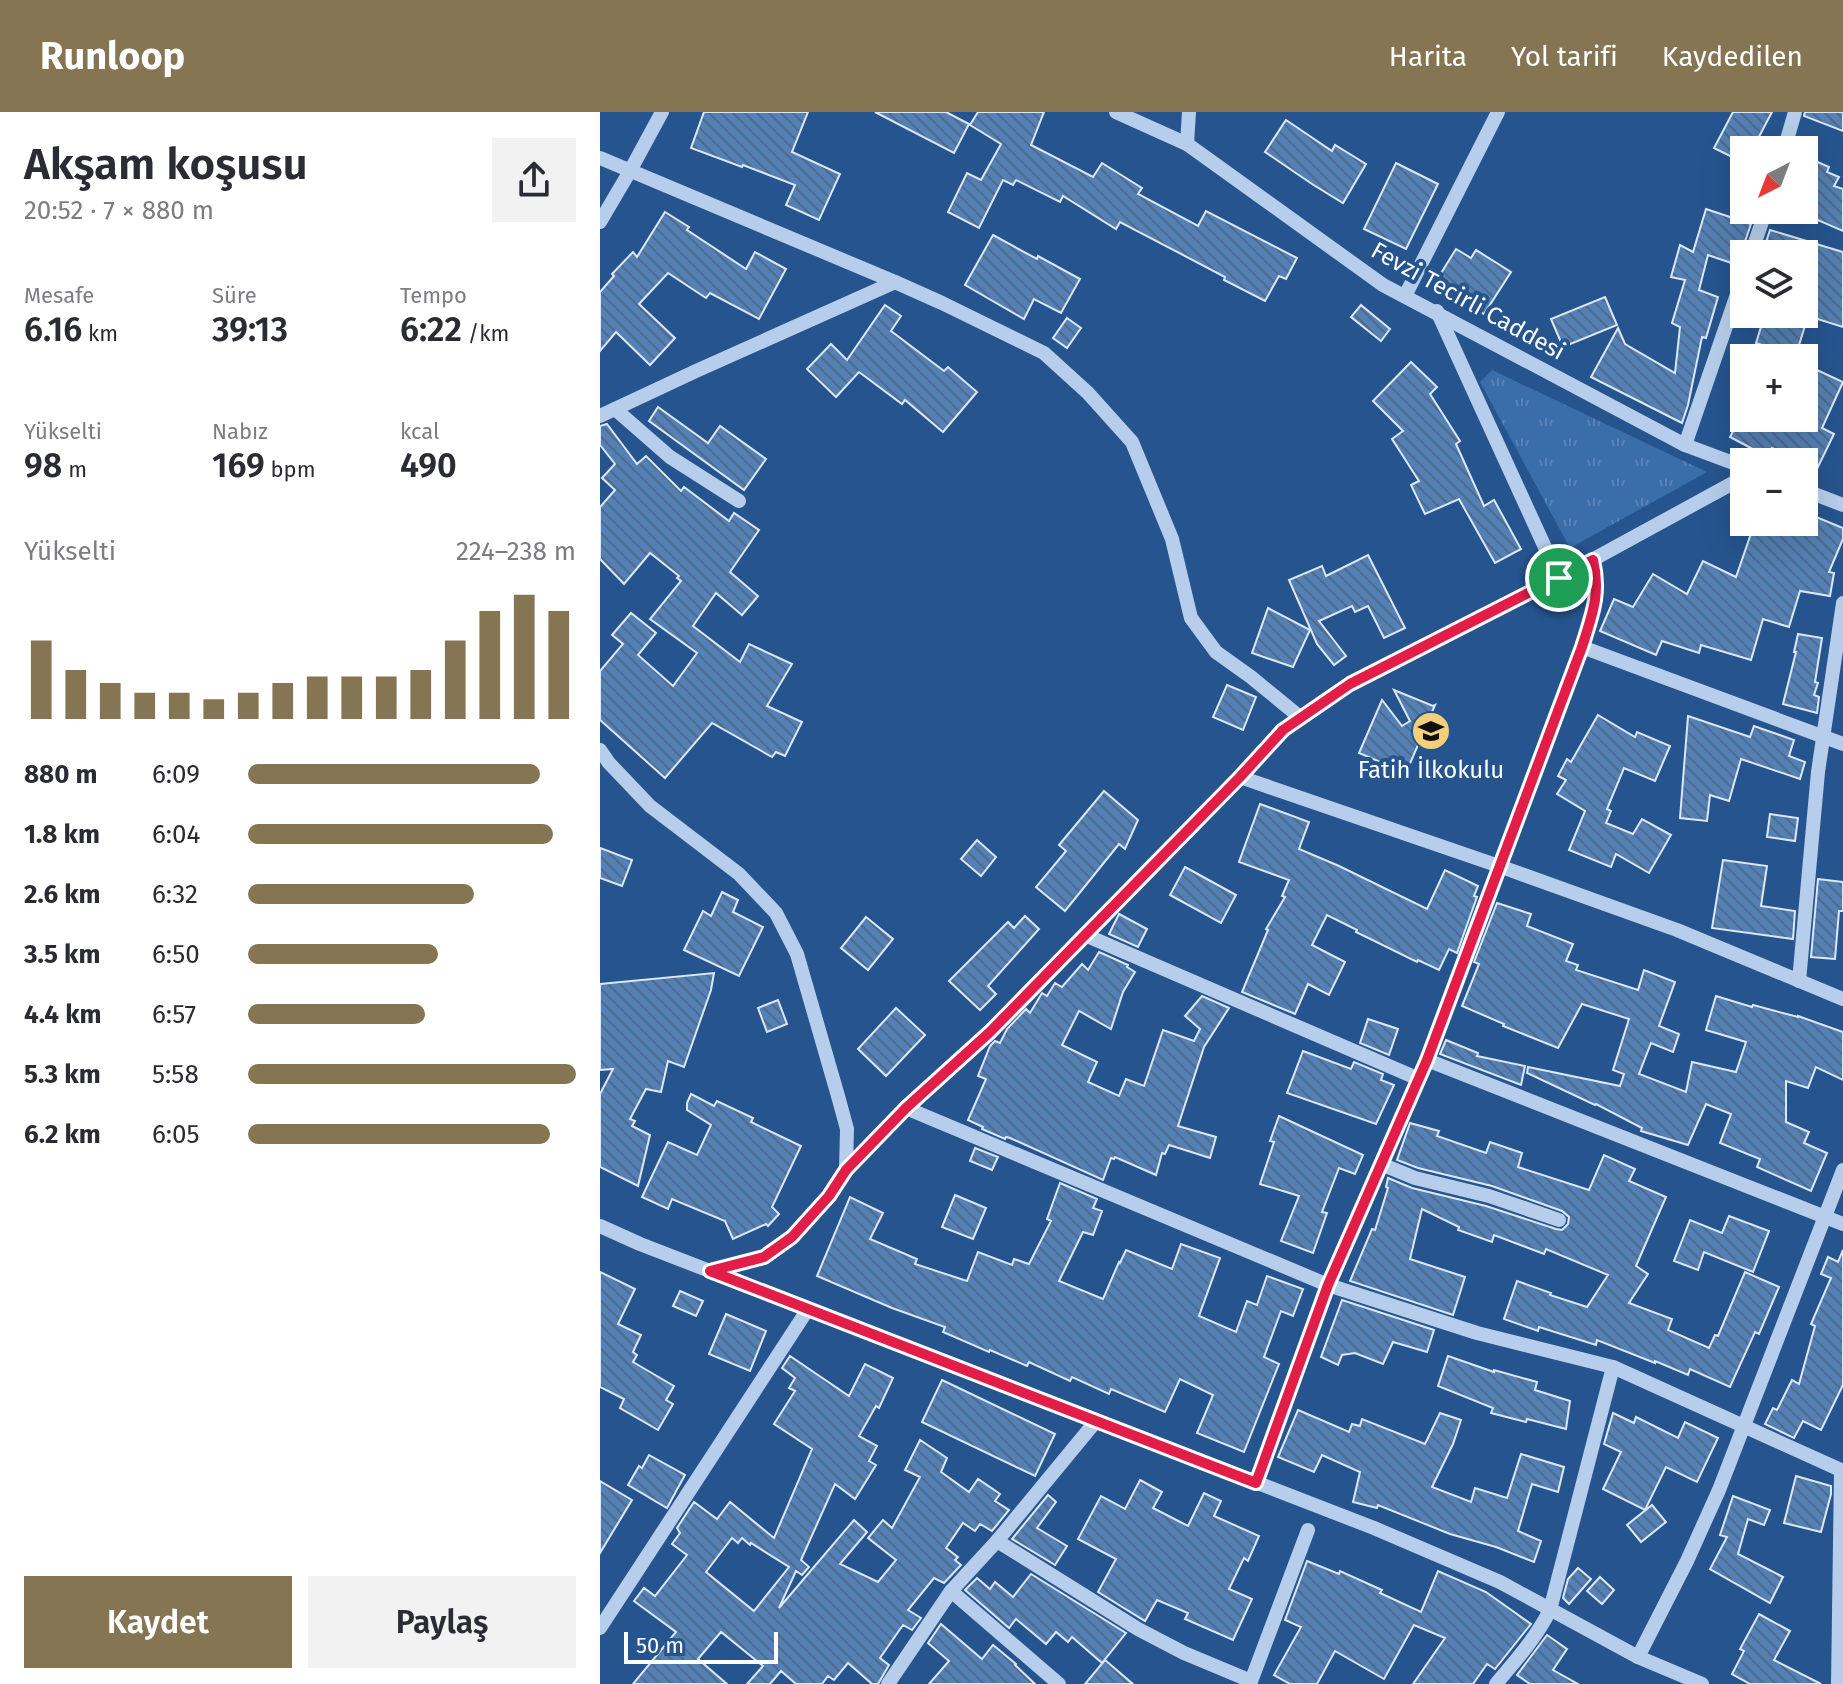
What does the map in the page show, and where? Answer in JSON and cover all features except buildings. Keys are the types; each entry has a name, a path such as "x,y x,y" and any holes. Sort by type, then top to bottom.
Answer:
{"street":[{"path":"600,222 662,112"},
{"name":"Fevzi Tecirli Caddesi","path":"1116,112 1187,144 1383,285 1685,445 1730,462"},
{"path":"1187,144 1189,112"},
{"path":"1405,296 1498,112"},
{"path":"1788,136 1795,112"},
{"path":"600,158 895,282 1044,353 1088,393 1132,442 1172,539 1191,618 1216,652 1301,718"},
{"path":"600,416 895,282"},
{"path":"1437,311 1559,578"},
{"path":"1685,445 1730,315"},
{"path":"615,409 670,457 739,501"},
{"path":"710,1271 764,1257 792,1237 829,1196 846,1170 906,1108 990,1032 1283,730 1350,684 1559,578 1730,485"},
{"path":"1818,495 1843,505"},
{"path":"1256,1483 1328,1285 1427,1060 1582,647 1596,603 1597,575 1593,560"},
{"path":"1799,981 1818,772 1843,603"},
{"path":"1582,647 1843,744"},
{"path":"600,750 650,806 739,874 776,913 797,954 847,1129 846,1170"},
{"path":"1240,777 1677,930 1843,999"},
{"path":"1085,935 1419,1079"},
{"path":"1427,1060 1843,1224"},
{"path":"906,1108 1328,1285 1477,1333 1613,1367 1842,1471 1838,1684"},
{"path":"1381,1164 1415,1178 1489,1196 1559,1220"},
{"path":"1638,1657 1719,1490 1843,1170"},
{"path":"600,1226 1374,1528 1500,1582 1638,1657 1702,1684"},
{"path":"600,1628 808,1309"},
{"path":"1496,1684 1525,1651 1550,1610 1613,1367"},
{"path":"888,1684 951,1591 997,1541 1096,1421"},
{"path":"997,1541 1138,1629 1251,1682 1308,1530"},
{"path":"951,1591 1059,1684"}],"green space":[{"path":"1492,370 1707,472 1570,548 1480,382"}],"place":[{"name":"Fatih İlkokulu","path":"1431,731"}],"route":[{"path":"1593,560 1597,575 1596,603 1582,647 1427,1060 1328,1285 1256,1483 710,1271 764,1257 792,1237 829,1196 846,1170 906,1108 990,1032 1283,730 1350,684 1559,578 1593,560"}]}
